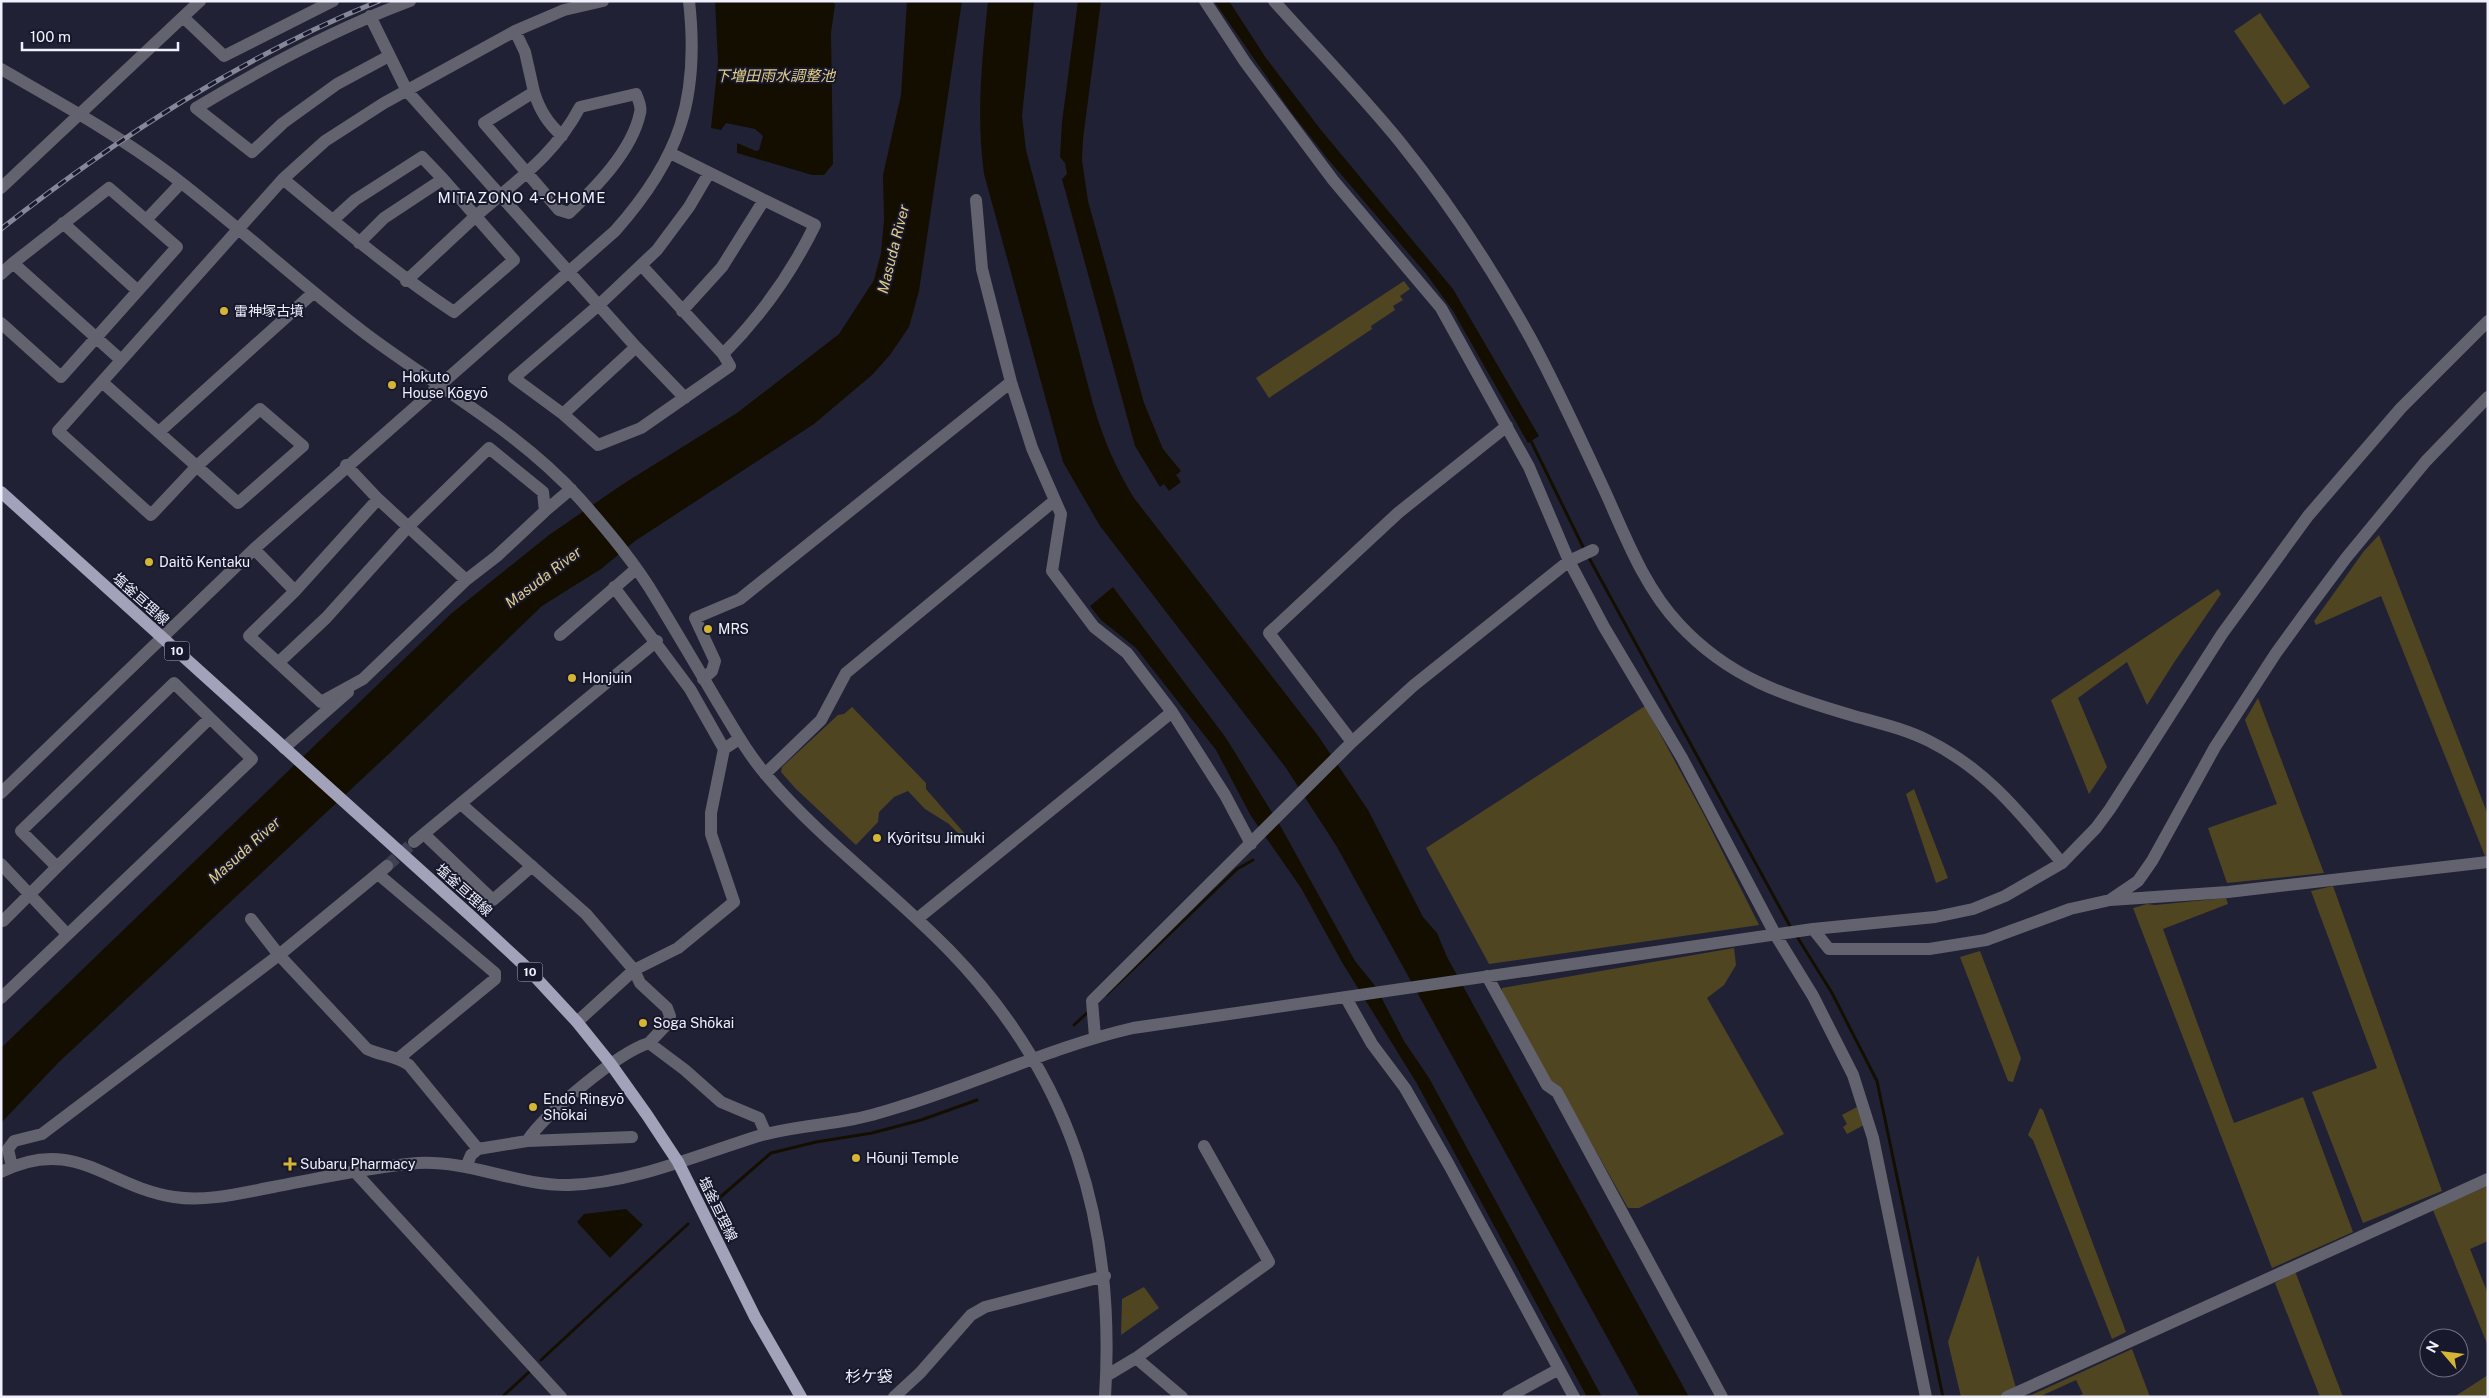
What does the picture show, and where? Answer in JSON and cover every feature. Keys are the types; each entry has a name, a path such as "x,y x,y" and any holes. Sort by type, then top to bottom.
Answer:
{"main road":[{"name":"塩釜亘理線","path":"1,492 526,967 577,1022 610,1063 678,1162 755,1317 801,1397"}],"street":[{"path":"1,189 200,1"},
{"path":"183,17 224,56 319,4 333,1"},
{"path":"390,56 337,84 283,123 252,152 196,108 248,76 370,16 410,1"},
{"path":"102,382 159,432 197,466 238,503 303,446 260,409 197,466 151,515 58,431 284,179 309,154 342,128 563,6 603,1"},
{"path":"1,793 254,548 346,465 615,231 630,214 653,184 670,153 681,125 690,90 694,41 689,1"},
{"path":"1205,1 1245,62 1333,180 1441,308 1529,467 1604,627 1682,758 1777,934 1813,996 1853,1075 1873,1138 1926,1397"},
{"path":"1274,1 1399,141 1457,218 1530,336 1564,401 1644,573 1676,620 1706,651 1760,685 1799,700 1895,728 1927,740 1954,755 1987,778 2003,793 2062,863"},
{"path":"370,16 407,91 600,304 636,347 685,398"},
{"path":"515,31 525,52 540,111 548,123 562,136"},
{"path":"1,69 138,151 181,183 313,293 516,440 575,494 634,564 740,739 765,774 795,807 917,919 983,986 1036,1060 1077,1154 1093,1205 1105,1276 1105,1397"},
{"path":"406,280 476,216 502,195 526,174 554,149 580,107 636,94 641,111 626,145 601,183 569,213 559,210 526,174 484,123 534,92"},
{"path":"670,153 815,225 797,261 771,300 723,354"},
{"path":"284,179 359,243 406,280 454,312 514,260 422,157 355,200 333,220"},
{"path":"642,266 723,354 730,366 641,428 598,445 563,414 514,378 642,266 675,228 708,173"},
{"path":"359,243 384,218 443,179"},
{"path":"146,220 181,183"},
{"path":"1,274 109,188 176,248 62,377 1,323"},
{"path":"682,311 722,266 764,200"},
{"path":"976,200 982,269 1011,382 1032,448 1061,514 1052,571 1094,626 1127,654 1172,712 1225,794 1252,842"},
{"path":"63,223 138,292"},
{"path":"13,264 121,360"},
{"path":"159,432 313,293"},
{"path":"399,1058 495,979 495,973 382,870 279,955 42,1134 14,1141 8,1149 7,1169 30,1161 62,1158 90,1166 160,1195 200,1199 235,1195 355,1172 420,1163 466,1167 529,1181 564,1185 595,1184 678,1162 766,1134 859,1119 907,1105 1036,1060 1095,1037 1133,1028 1777,934 1935,917 1973,909 2005,896 2062,863 2082,844 2110,810 2222,634 2308,516 2401,408 2488,320"},
{"path":"563,414 636,347"},
{"path":"703,679 712,671 715,661 695,618 740,599 1011,382"},
{"path":"2120,896 2138,881 2152,861 2215,747 2305,613 2346,558 2426,461 2488,397"},
{"path":"1352,742 1269,633 1398,513 1507,426"},
{"path":"278,663 326,618 408,527 490,448 543,492 545,511"},
{"path":"346,465 378,499 466,580"},
{"path":"285,749 363,679 466,580 503,551 545,511 575,494"},
{"path":"363,679 321,702 249,636 295,591 378,499"},
{"path":"765,774 821,720 846,673 1054,501"},
{"path":"254,548 295,591"},
{"path":"1095,1037 1092,1001 1352,742 1413,686 1572,559 1593,550"},
{"path":"560,634 614,586 634,564"},
{"path":"577,1022 634,970 678,948 734,902 711,834 712,813 724,748 690,689 657,641 614,586"},
{"path":"532,866 493,900 419,838 657,641"},
{"path":"1,998 252,759 174,683 21,831 57,867"},
{"path":"917,919 1172,712"},
{"path":"2,921 210,718"},
{"path":"724,748 740,739"},
{"path":"461,804 586,914 634,970 640,983 667,1008 670,1016 667,1024 649,1044 610,1063 536,1127 527,1142"},
{"path":"1808,930 1829,948 1929,949 1986,940 2070,909 2120,896 2152,897 2228,892 2488,862"},
{"path":"1,864 67,934"},
{"path":"2138,881 2152,897"},
{"path":"251,919 279,955 367,1049 385,1057 399,1058 409,1066 478,1149"},
{"path":"1486,976 1547,1085 1557,1092 1722,1397"},
{"path":"1350,997 1372,1044 1405,1088 1574,1397"},
{"path":"649,1044 685,1070 721,1102 759,1118 766,1134"},
{"path":"466,1167 471,1155 478,1149 527,1142 632,1137"},
{"path":"1106,1376 1136,1358 1269,1262 1204,1146"},
{"path":"355,1172 561,1397"},
{"path":"2007,1397 2488,1179"},
{"path":"894,1397 920,1373 970,1315 985,1308 1105,1276"},
{"path":"1136,1358 1182,1397"},
{"path":"1508,1397 1559,1368"}],"shaded area":[{"path":"2260,13 2310,87 2284,105 2234,31"},
{"path":"1404,281 1410,289 1400,296 1403,300 1393,306 1395,310 1371,326 1372,329 1269,398 1256,378"},
{"path":"2379,535 2488,815 2488,856 2485,856 2381,596 2316,625 2314,621 2364,551"},
{"path":"2218,589 2221,594 2147,705 2127,662 2078,698 2107,767 2089,794 2051,700"},
{"path":"2258,698 2324,873 2227,883 2208,828 2277,804 2245,720"},
{"path":"1645,706 1704,815 1759,925 1489,964 1426,848"},
{"path":"852,707 926,783 926,789 965,834 959,834 949,824 925,809 908,791 894,797 879,812 878,822 856,845 796,789 781,772 782,767 838,715 844,714"},
{"path":"1914,789 1948,878 1936,883 1906,794"},
{"path":"2333,886 2442,1191 2363,1223 2312,1092 2377,1068 2311,891"},
{"path":"2226,898 2228,904 2163,929 2234,1123 2303,1097 2353,1232 2272,1268 2133,908 2147,904 2155,905"},
{"path":"1734,948 1736,965 1724,985 1707,998 1784,1134 1639,1208 1628,1208 1562,1091 1554,1086 1501,993 1502,988"},
{"path":"1980,951 2021,1058 2013,1082 2008,1081 1960,957"},
{"path":"1857,1107 1864,1125 1847,1134 1843,1127 1847,1124 1842,1115"},
{"path":"2040,1108 2043,1110 2126,1332 2112,1339 2033,1140 2028,1135"},
{"path":"2488,1186 2488,1241 2470,1249 2488,1294 2488,1346 2433,1210"},
{"path":"1978,1255 2016,1388 1999,1397 1961,1397 1948,1342"},
{"path":"2295,1271 2343,1397 2320,1397 2275,1283"},
{"path":"1144,1287 1159,1308 1121,1335 1122,1299"},
{"path":"2132,1349 2150,1397 2077,1397 2083,1394 2076,1380 2039,1397 2027,1397"},
{"path":"2488,1375 2488,1397 2454,1397"}],"water":[{"name":"下増田雨水調整池","path":"715,1 833,1 835,5 831,33 833,164 824,175 812,175 737,153 737,143 756,151 759,150 763,136 755,129 726,123 721,130 711,128 718,62"},
{"name":"Masuda River","path":"907,1 962,1 919,291 909,327 890,355 872,375 814,424 635,541 601,569 542,606 392,751 58,1063 1,1123 1,1048 452,613 549,535 623,484 737,413 839,334 874,280 881,253 884,220 883,175 901,95"},
{"path":"988,1 1034,1 1022,116 1026,150 1093,404 1115,464 1134,498 1319,737 1368,810 1423,917 1437,933 1447,957 1689,1397 1640,1397 1337,847 1286,768 1100,526 1063,462 984,174 980,108"},
{"path":"1078,1 1101,1 1083,139 1082,160 1088,201 1144,403 1163,449 1181,471 1176,475 1181,482 1169,491 1164,484 1160,487 1135,446 1062,179 1067,174 1065,163 1060,157 1062,122"},
{"path":"1214,1 1229,1 1266,58 1321,130 1453,289 1539,436 1528,443 1453,311 1427,275 1327,158 1291,112"},
{"path":"1113,587 1226,738 1281,827 1355,961 1376,987 1404,1041 1429,1078 1602,1397 1587,1397 1416,1082 1343,964 1301,888 1251,816 1216,750 1136,648 1101,620 1090,606"},
{"path":"626,1209 643,1225 610,1258 577,1222 584,1214"}],"waterway":[{"path":"1529,437 1585,551"},
{"path":"1588,556 1791,928"},
{"path":"1107,994 1237,869 1253,860"},
{"path":"1796,935 1832,993 1877,1081 1943,1397"},
{"path":"1074,1025 1087,1013"},
{"path":"717,1200 771,1153 816,1142 872,1133 921,1120 977,1100"},
{"path":"541,1360 688,1224"},
{"path":"502,1397 529,1372"}],"tunnel":[{"path":"387,866 414,842"}],"railway":[{"path":"1,229 90,163 182,102 278,47 379,1"}],"place":[{"name":"雷神塚古墳","path":"224,311"},
{"name":"Hokuto House Kōgyō","path":"392,385"},
{"name":"Daitō Kentaku","path":"149,562"},
{"name":"MRS","path":"708,629"},
{"name":"Honjuin","path":"572,678"},
{"name":"Kyōritsu Jimuki","path":"877,838"},
{"name":"Soga Shōkai","path":"643,1023"},
{"name":"Endō Ringyō Shōkai","path":"533,1107"},
{"name":"Hōunji Temple","path":"856,1158"},
{"name":"Subaru Pharmacy","path":"290,1164"}],"district":[{"name":"MITAZONO 4-CHOME","path":"522,197"},
{"name":"杉ケ袋","path":"869,1376"}]}
